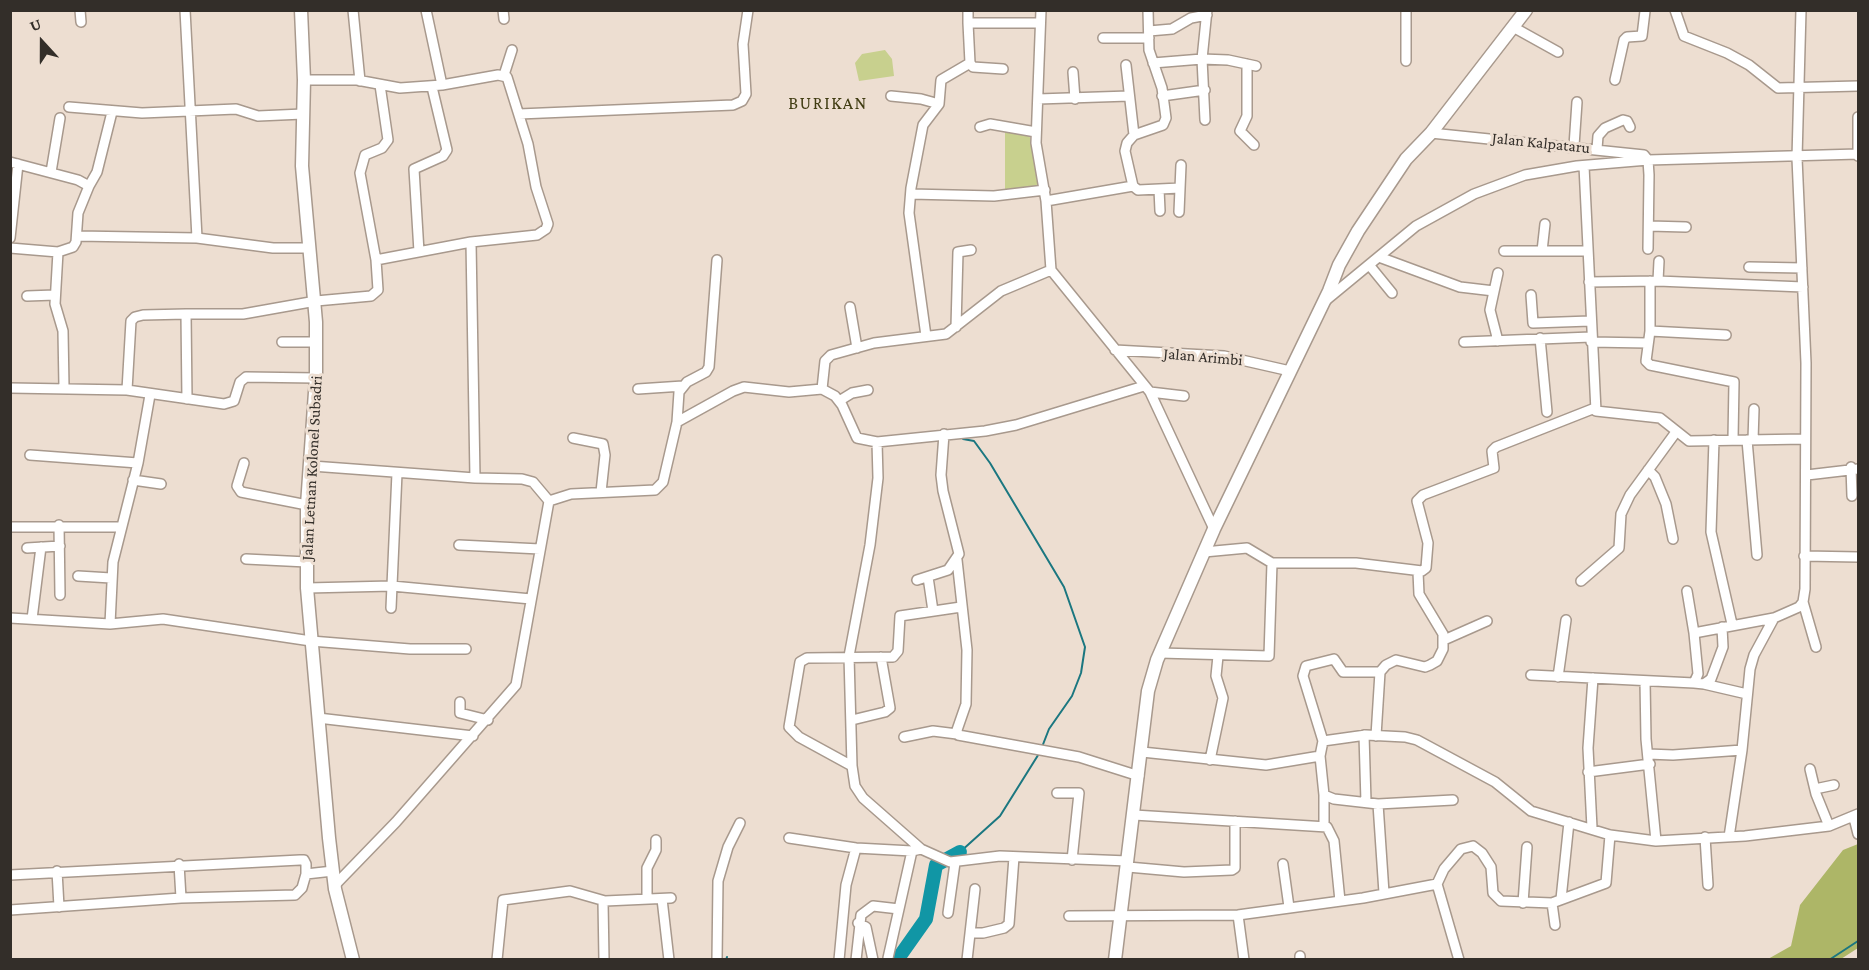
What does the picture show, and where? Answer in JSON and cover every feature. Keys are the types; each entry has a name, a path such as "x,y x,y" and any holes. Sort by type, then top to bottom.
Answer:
{"main road":[{"name":"Jalan Letnan Kolonel Subadri","path":"301,10 304,80 302,166 316,301 316,378 312,466 307,505 307,588 333,871 353,960"},
{"path":"1115,960 1148,691 1160,653 1214,529 1339,265 1406,159 1431,133 1526,10"}],"street":[{"path":"80,10 81,22"},
{"path":"185,10 197,238"},
{"path":"353,10 360,81"},
{"path":"419,252 414,169 443,156 447,150 426,10"},
{"path":"519,114 733,105 742,101 746,94 743,44 748,10"},
{"path":"968,10 970,63"},
{"path":"1041,10 1036,132 1045,190 1051,270 1147,389 1214,529"},
{"path":"1148,10 1153,63 1162,96 1165,122 1134,135 1126,143 1125,150 1133,186 1138,190 1180,188"},
{"path":"1406,10 1406,61"},
{"path":"1675,10 1684,36 1727,53 1749,65 1778,88 1858,86"},
{"path":"1801,10 1797,158 1803,287 1807,475 1803,602 1816,647"},
{"path":"1615,80 1624,40 1627,37 1642,36 1645,11"},
{"path":"1103,38 1149,35 1172,29 1191,18 1207,13 1202,59 1205,120"},
{"path":"968,23 1040,23"},
{"path":"1513,27 1558,52"},
{"path":"504,75 512,50"},
{"path":"1153,63 1202,59 1251,65 1247,116 1240,131 1254,145"},
{"path":"970,63 980,69 1004,69"},
{"path":"926,336 909,213 910,194 923,125 939,104 941,80 970,63"},
{"path":"1126,65 1134,135"},
{"path":"1073,72 1075,99"},
{"path":"304,80 360,81 400,88 437,86 504,75"},
{"path":"376,260 471,242 537,235 546,229 548,224 519,114 509,82 504,75"},
{"path":"127,390 131,321 135,317 243,314 316,301 373,296 378,290 376,260 360,173 365,155 382,148 388,140 380,86"},
{"path":"1162,96 1205,90"},
{"path":"891,96 921,99 939,104"},
{"path":"1038,99 1129,96"},
{"path":"1577,102 1584,147 1582,166 1590,321 1595,408 1598,413 1660,418 1689,441 1805,439"},
{"path":"69,107 112,112 191,112 236,109 258,116 303,114"},
{"path":"10,248 58,252 73,247 77,236 78,213 97,172 112,112"},
{"path":"1322,303 1416,226 1474,194 1525,175 1582,166 1648,160 1858,155 1858,117"},
{"path":"51,172 60,118"},
{"path":"1584,147 1605,128 1623,120 1627,121 1630,127"},
{"path":"980,127 990,124 1036,132"},
{"name":"Jalan Kalpataru","path":"1431,133 1638,153 1648,160"},
{"path":"1648,160 1648,249"},
{"path":"10,238 14,163 51,172 89,186"},
{"path":"1179,212 1181,165"},
{"path":"1046,201 1133,186"},
{"path":"1159,189 1160,211"},
{"path":"910,194 994,196 1045,190"},
{"path":"1542,251 1545,224"},
{"path":"1649,226 1686,227"},
{"path":"77,236 197,238 273,248 310,248"},
{"path":"471,242 475,478"},
{"path":"956,327 958,252 971,250"},
{"path":"1504,251 1587,251"},
{"path":"58,252 55,295 63,331 64,387"},
{"path":"1379,257 1460,287 1494,291"},
{"path":"549,501 571,494 650,491 660,487 677,422 679,392 683,386 706,372 709,367 717,261"},
{"path":"1659,261 1654,281 1646,361 1650,365 1734,382 1733,440"},
{"path":"1370,266 1392,293"},
{"path":"1749,267 1802,268"},
{"path":"822,389 825,361 831,355 857,348 946,334 1001,291 1051,270"},
{"path":"1498,273 1490,310 1498,341"},
{"path":"1589,282 1654,281 1803,287"},
{"path":"27,296 55,295"},
{"path":"1531,295 1533,323 1547,412"},
{"path":"850,307 857,348"},
{"path":"186,314 188,399"},
{"path":"1533,323 1590,321"},
{"path":"1650,331 1726,335"},
{"path":"1464,342 1537,338 1647,344"},
{"path":"282,342 316,342"},
{"name":"Jalan Arimbi","path":"1115,350 1224,356 1290,371"},
{"path":"10,388 64,387 127,390 212,404 231,403 237,395 240,382 246,377 316,378"},
{"path":"638,389 683,386"},
{"path":"677,422 744,387 789,392 822,389 839,401 857,438 877,442 985,431 1016,425 1147,389 1184,396"},
{"path":"839,401 852,393 868,390"},
{"path":"110,624 111,578 120,527 138,463 150,395"},
{"path":"1204,552 1247,548 1272,563 1356,563 1418,572 1425,568 1428,543 1417,501 1423,495 1494,468 1492,451 1496,447 1595,408"},
{"path":"1755,409 1750,440 1757,555"},
{"path":"1581,581 1619,548 1621,514 1630,495 1676,432"},
{"path":"944,434 941,475 959,549 957,560 967,650 966,692 951,733"},
{"path":"573,438 603,444 605,455 602,492"},
{"path":"1714,440 1711,532 1732,624"},
{"path":"877,442 878,477 870,545 849,656 852,766 855,786 863,798 916,850"},
{"path":"30,455 138,463"},
{"path":"244,463 237,486 241,492 307,505"},
{"path":"312,466 475,478 522,479 533,482 549,501"},
{"path":"1807,475 1855,468 1852,495"},
{"path":"1648,470 1654,477 1666,504 1673,539"},
{"path":"391,608 397,473"},
{"path":"133,480 161,484"},
{"path":"335,885 362,860 488,720 516,685 549,501"},
{"path":"10,527 59,525 120,527"},
{"path":"59,525 60,595"},
{"path":"459,545 540,549"},
{"path":"27,548 60,546"},
{"path":"32,619 40,547"},
{"path":"1804,556 1858,557"},
{"path":"246,559 307,562"},
{"path":"917,580 942,573 957,560"},
{"path":"1160,653 1269,656 1272,563"},
{"path":"1376,736 1380,672 1386,665 1396,660 1425,667 1430,665 1437,661 1444,640 1436,621 1422,601 1418,572"},
{"path":"78,576 111,578"},
{"path":"927,577 933,610"},
{"path":"307,588 392,586 531,599"},
{"path":"1687,591 1699,683"},
{"path":"1694,633 1732,624 1774,618 1799,607 1803,602"},
{"path":"852,766 799,737 789,723 800,662 807,658 893,657 897,653 900,616 961,607"},
{"path":"10,618 110,624 156,619 183,621 311,642 410,649 466,649"},
{"path":"1729,837 1754,655 1774,618"},
{"path":"1558,677 1566,620"},
{"path":"1444,640 1487,621"},
{"path":"1699,683 1711,679 1720,655 1722,627"},
{"path":"1210,760 1222,698 1216,676 1218,656"},
{"path":"852,720 890,708 881,657"},
{"path":"1324,826 1320,756 1323,741 1303,670 1306,666 1334,658 1343,672 1380,672"},
{"path":"1531,675 1699,683 1747,694"},
{"path":"1592,828 1588,772 1593,678"},
{"path":"1645,681 1648,754 1656,840"},
{"path":"460,702 460,713 488,720"},
{"path":"318,718 473,736"},
{"path":"904,737 920,732 951,733 1078,757 1139,776"},
{"path":"1323,741 1364,735 1417,740 1496,782 1531,812 1611,835 1656,840 1729,837 1829,826 1856,816 1858,834"},
{"path":"1364,735 1366,802"},
{"path":"1648,754 1673,755 1742,750"},
{"path":"1142,752 1266,765 1320,756"},
{"path":"1588,772 1650,764"},
{"path":"1810,769 1829,826"},
{"path":"1815,789 1834,785"},
{"path":"1057,793 1080,793 1072,860"},
{"path":"1324,795 1378,804 1453,800"},
{"path":"1378,804 1384,893"},
{"path":"1134,815 1324,826 1329,829 1334,841 1340,901"},
{"path":"789,838 856,848 916,850 955,862 1000,856 1128,864 1184,872 1235,868 1235,821"},
{"path":"1555,926 1569,822"},
{"path":"717,960 718,881 728,847 740,823"},
{"path":"1459,960 1437,884 1456,853 1473,846 1491,867 1492,886 1496,898 1523,903 1557,901 1606,883 1611,835"},
{"path":"1705,837 1708,885"},
{"path":"647,899 647,868 656,849 656,840"},
{"path":"1523,903 1527,847"},
{"path":"838,960 846,885 856,848"},
{"path":"893,959 899,909 916,850"},
{"path":"970,933 983,933 1008,925 1014,857"},
{"path":"10,875 178,864 250,864 300,860 306,864 302,888 295,895 181,898 10,910"},
{"path":"948,913 955,862"},
{"path":"178,864 181,898"},
{"path":"1283,864 1289,907"},
{"path":"57,871 59,907"},
{"path":"306,874 333,871"},
{"path":"1069,916 1238,915 1340,901 1437,884"},
{"path":"967,960 975,889"},
{"path":"497,960 503,900 570,891 603,901 667,898 669,960"},
{"path":"603,901 604,960"},
{"path":"856,960 858,923 861,915 873,906 899,909"},
{"path":"1238,915 1244,960"},
{"path":"858,923 866,927 873,960"}],"green space":[{"path":"885,50 892,59 894,76 859,81 855,63 862,54"},
{"path":"1005,129 1029,132 1038,187 1005,192"},
{"path":"1858,844 1858,948 1841,959 1768,959 1791,946 1800,905 1843,850"}],"waterway":[{"path":"963,439 974,441 990,463 1064,587 1085,647 1081,673 1072,696 1049,729 1042,747"},
{"path":"960,852 1000,816 1040,752"},
{"path":"897,960 926,919 936,865 960,852"},
{"path":"1829,960 1858,941"}],"district":[{"name":"BURIKAN","path":"828,103"}]}
